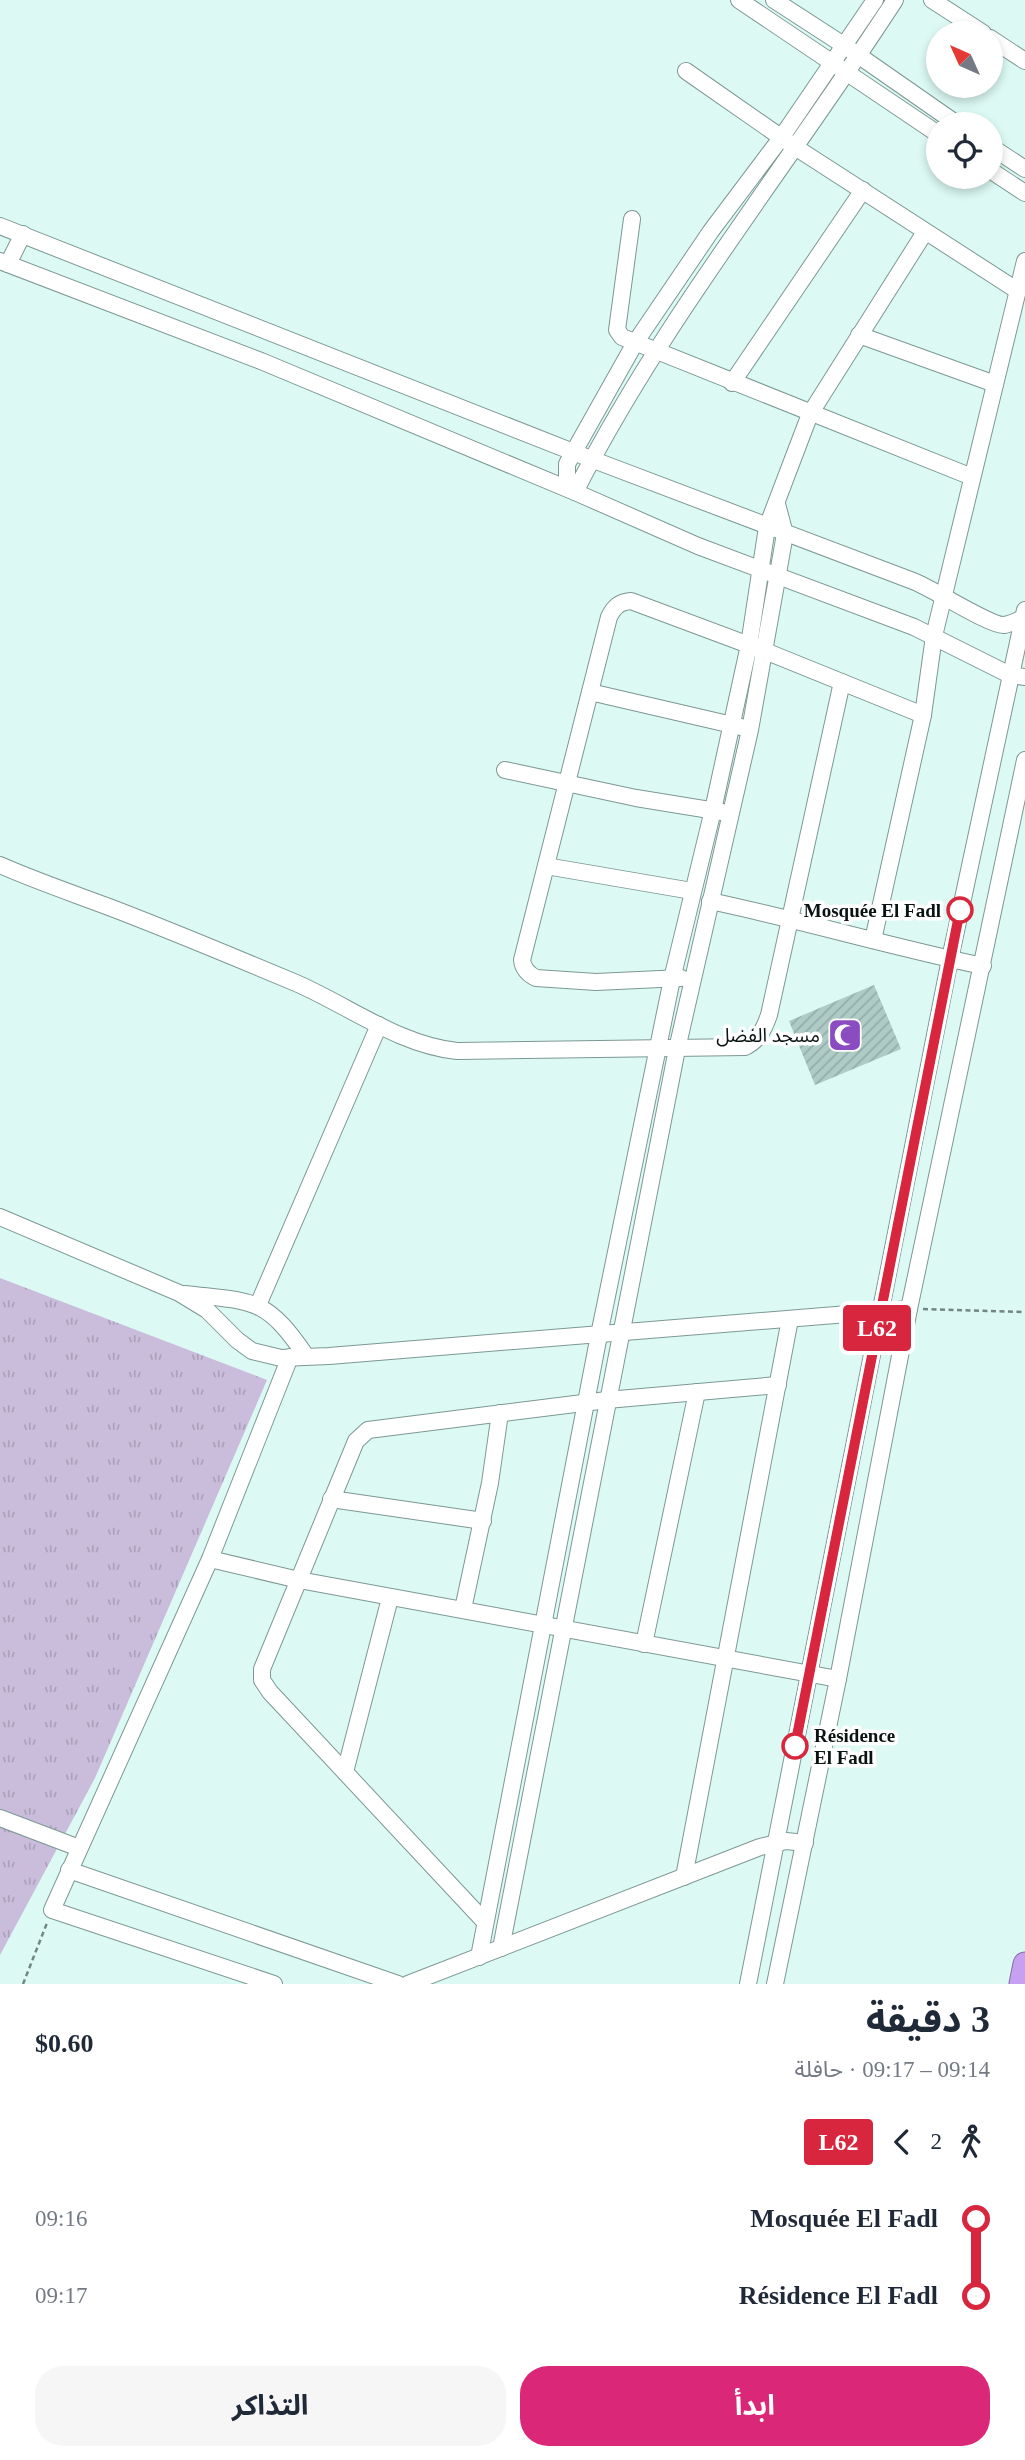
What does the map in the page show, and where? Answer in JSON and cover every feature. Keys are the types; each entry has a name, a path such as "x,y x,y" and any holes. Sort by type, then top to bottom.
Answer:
{"highway":[{"path":"1021,1984 1025,1964"}],"street":[{"path":"738,0 926,126"},
{"path":"774,0 940,112"},
{"path":"575,492 567,484 566,473 573,451 635,343 875,0"},
{"path":"575,492 591,459 656,352 895,0"},
{"path":"932,0 964,21"},
{"path":"1003,47 1025,61"},
{"path":"687,71 781,138 1018,291"},
{"path":"1003,155 1025,169"},
{"path":"1003,179 1025,193"},
{"path":"732,383 863,190"},
{"path":"632,219 618,330 622,337 972,477"},
{"path":"0,226 591,459 914,581 998,624 1005,625 1024,615"},
{"path":"479,1957 599,1335 672,979 749,645 767,527 810,414 925,232"},
{"path":"23,234 4,262 261,361 698,546 934,636 1018,676"},
{"path":"873,940 923,715 934,636 943,595 1025,261"},
{"path":"859,335 995,384"},
{"path":"501,1948 677,1049 750,730 785,534 777,504"},
{"path":"692,978 596,982 536,978 528,974 523,966 545,866 613,609 631,601 765,651 923,715"},
{"path":"748,1984 950,959 1018,676 1024,615"},
{"path":"0,864 35,881 110,907 297,984 428,1046 457,1051 745,1047 763,1031 769,1015 842,682"},
{"path":"590,691 750,730"},
{"path":"775,1984 806,1843 909,1309 1025,760"},
{"path":"505,770 731,814"},
{"path":"545,866 692,891"},
{"path":"710,901 983,966"},
{"path":"258,1305 379,1025"},
{"path":"0,1217 179,1293 207,1310 237,1340 253,1351 271,1357 329,1356 909,1309"},
{"path":"179,1293 258,1305 284,1325 298,1356 52,1910 274,1984"},
{"path":"684,1877 790,1319"},
{"path":"485,1922 270,1692 262,1680 262,1669 356,1441 368,1430 607,1400 778,1385"},
{"path":"644,1644 698,1392"},
{"path":"463,1609 483,1521 500,1413"},
{"path":"331,1499 483,1521"},
{"path":"210,1559 390,1598 463,1609 838,1679"},
{"path":"345,1772 390,1598"},
{"path":"521,1746 541,1748"},
{"path":"0,1818 79,1848"},
{"path":"408,1984 776,1842 806,1843"},
{"path":"69,1870 398,1984"}],"path":[{"path":"909,1309 1025,1312"},
{"path":"23,1984 52,1910"}],"green space":[{"path":"0,1278 267,1380 95,1778 0,1955"}],"building":[{"name":"مسجد الفضل","path":"874,985 901,1049 815,1085 789,1021"}],"bus line":[{"name":"L62","path":"795,1746 960,910"}],"place":[{"name":"Mosquée El Fadl","path":"960,910"},
{"name":"مسجد الفضل","path":"845,1035"},
{"name":"Résidence El Fadl","path":"795,1746"}]}
